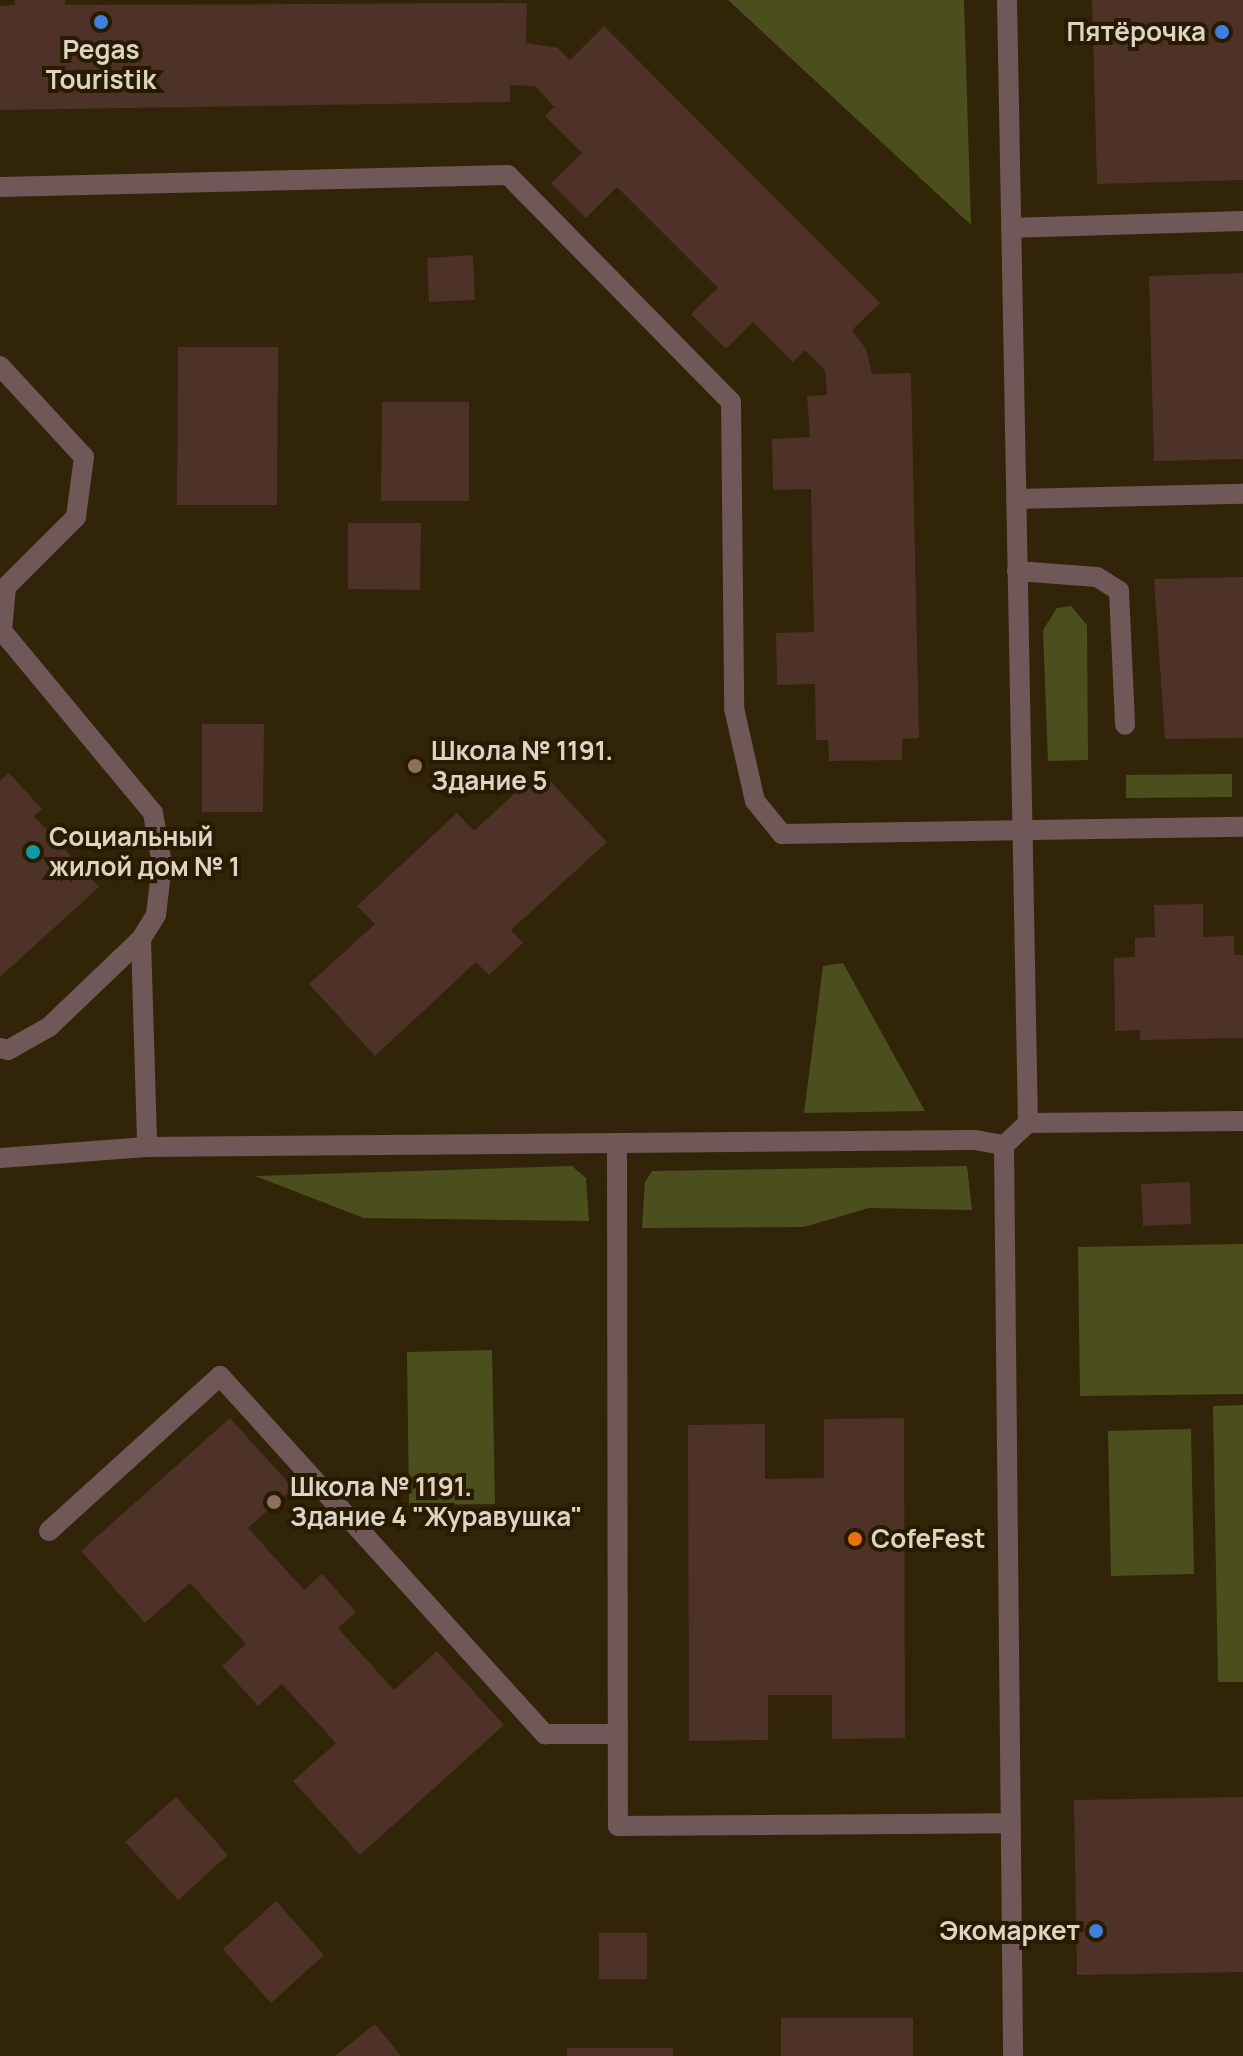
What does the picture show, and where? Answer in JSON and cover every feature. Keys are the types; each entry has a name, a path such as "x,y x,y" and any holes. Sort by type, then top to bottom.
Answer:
{"lane":[{"path":"1007,0 1028,1123"},
{"path":"0,187 508,175 731,402 734,708 755,801 782,834 1243,827"},
{"path":"1011,228 1243,221"},
{"path":"0,366 84,457 76,517 6,587 2,631 153,813 162,864 156,915 141,939 49,1027 8,1050 0,1048"},
{"path":"1016,499 1243,494"},
{"path":"1017,571 1097,577 1119,591 1125,725"},
{"path":"141,939 147,1147"},
{"path":"1013,2056 1004,1145 1028,1123 1243,1121"},
{"path":"0,1158 147,1147 975,1140 1004,1145"},
{"path":"617,1143 618,1826 1010,1823"},
{"path":"49,1531 220,1376 545,1734 618,1734"}],"green space":[{"path":"728,0 964,0 971,225"},
{"path":"1071,606 1087,625 1088,760 1048,761 1043,630 1057,608"},
{"path":"1232,774 1232,797 1126,798 1126,775"},
{"path":"843,963 925,1111 804,1113 823,966"},
{"path":"572,1166 586,1178 589,1221 364,1218 255,1176"},
{"path":"967,1166 972,1210 869,1208 804,1227 642,1228 645,1182 652,1171"},
{"path":"1243,1244 1243,1394 1080,1396 1078,1247"},
{"path":"492,1350 495,1504 409,1505 407,1352"},
{"path":"1243,1405 1243,1682 1218,1682 1213,1406"},
{"path":"1191,1429 1194,1574 1111,1576 1108,1431"}],"building":[{"path":"15,0 65,0 65,5 527,3 526,43 558,48 570,60 604,26 880,303 852,330 866,349 872,374 911,373 919,738 902,739 902,760 829,761 828,740 816,740 815,684 777,685 776,633 814,632 811,489 773,490 772,439 810,437 807,396 827,395 825,370 805,350 793,362 753,322 726,349 691,314 718,288 617,187 586,218 551,183 582,153 545,116 554,107 535,86 510,85 510,102 0,110 0,6 15,5"},
{"path":"1092,0 1243,0 1243,180 1097,184"},
{"path":"473,255 475,300 429,302 427,258"},
{"path":"1243,273 1243,459 1154,461 1149,276"},
{"path":"178,347 278,347 277,505 177,505"},
{"path":"382,402 469,402 469,501 381,501"},
{"path":"348,523 421,523 420,590 348,589"},
{"path":"1243,577 1243,738 1165,739 1154,579"},
{"path":"202,724 264,724 263,812 202,812"},
{"path":"540,770 607,842 511,930 523,943 489,975 476,962 375,1056 309,984 375,924 357,906 457,813 474,831"},
{"name":"Социальный жилой дом № 1","path":"9,773 42,809 34,816 99,887 0,977 0,781"},
{"path":"1203,904 1203,937 1234,936 1234,955 1243,955 1243,1038 1140,1040 1140,1030 1115,1031 1114,958 1135,957 1135,938 1155,937 1154,905"},
{"path":"1190,1182 1191,1224 1143,1226 1141,1184"},
{"path":"230,1418 293,1488 248,1528 304,1590 322,1574 356,1612 338,1628 394,1690 437,1651 504,1725 360,1855 293,1781 336,1743 282,1684 258,1706 222,1666 246,1644 190,1583 145,1623 81,1551"},
{"path":"904,1418 905,1738 832,1739 832,1695 768,1695 768,1740 689,1741 688,1425 765,1424 765,1479 824,1478 824,1419"},
{"path":"176,1797 228,1855 178,1900 125,1842"},
{"path":"1243,1797 1243,1972 1077,1975 1074,1800"},
{"path":"276,1901 324,1955 271,2003 223,1949"},
{"path":"599,1933 647,1933 647,1979 599,1979"},
{"path":"781,2018 913,2018 913,2056 781,2056"},
{"path":"375,2024 401,2056 335,2056"},
{"path":"567,2048 673,2048 673,2056 567,2056"}],"place":[{"name":"Pegas Touristik","path":"101,22"},
{"name":"Пятёрочка","path":"1222,32"},
{"name":"Школа № 1191. Здание 5","path":"415,766"},
{"name":"Социальный жилой дом № 1","path":"33,852"},
{"name":"Школа № 1191. Здание 4 \"Журавушка\"","path":"274,1502"},
{"name":"CofeFest","path":"855,1539"},
{"name":"Экомаркет","path":"1096,1931"}]}
